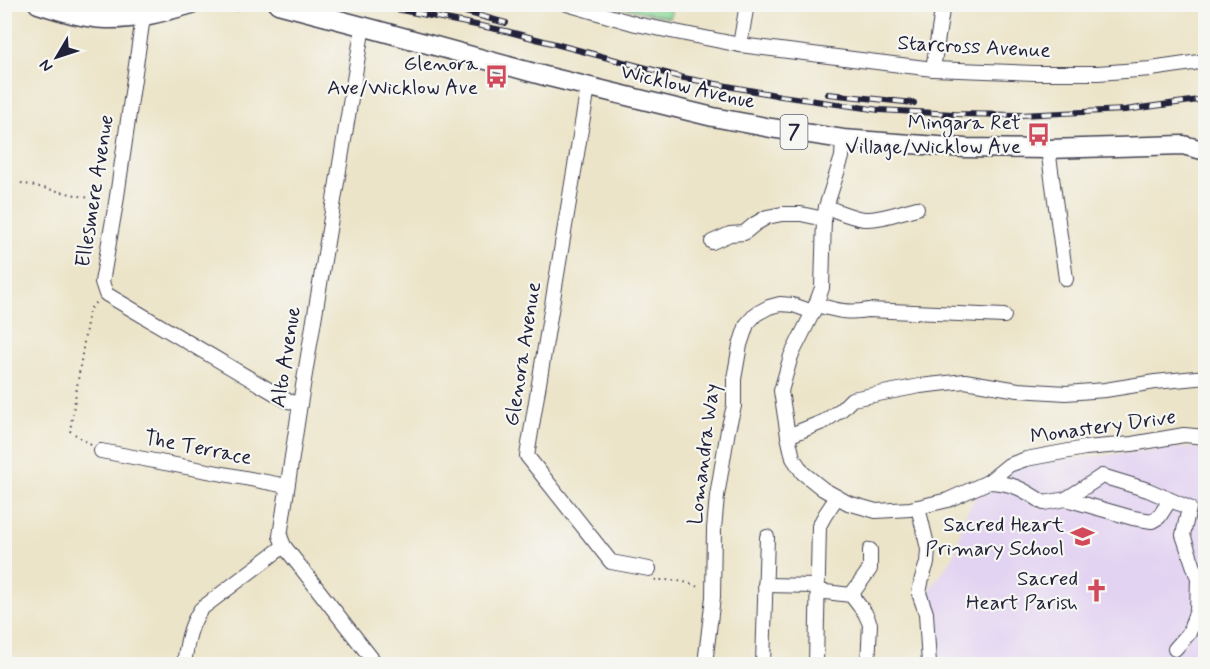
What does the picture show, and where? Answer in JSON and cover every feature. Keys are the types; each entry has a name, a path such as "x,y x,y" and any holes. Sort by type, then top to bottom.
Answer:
{"main road":[{"path":"38,4 79,16 107,19 143,17 192,4"},
{"name":"Wicklow Avenue","path":"278,4 588,87 713,117 771,128 843,139 965,148 1048,149 1183,145 1206,151"}],"street":[{"path":"740,45 747,4"},
{"path":"933,69 943,4"},
{"name":"Starcross Avenue","path":"570,5 636,24 740,45 933,69 1098,73 1151,69 1206,61"},
{"name":"Ellesmere Avenue","path":"143,17 102,282 106,294 288,400 300,404"},
{"name":"Alto Avenue","path":"284,546 280,536 287,486 363,26"},
{"name":"Glenora Avenue","path":"588,87 527,456 611,562 649,569"},
{"name":"Monastery Drive","path":"843,139 842,157 825,213 822,288 815,308 791,356 781,391 793,458 803,474 848,503 876,511 910,509 948,500 988,482 1009,465 1044,454 1132,444 1185,435 1206,437"},
{"path":"1048,149 1066,279"},
{"path":"712,242 730,234 744,233 767,217 782,214 825,213 866,219 884,217 917,208"},
{"name":"Lomandra Way","path":"705,664 713,597 717,496 734,406 734,380 740,345 747,324 756,314 780,304 854,313 867,310 1004,316"},
{"path":"788,436 825,421 842,410 852,399 920,386 964,381 1018,390 1066,393 1206,377"},
{"name":"The Terrace","path":"101,451 287,486"},
{"path":"988,482 1006,482 1044,503 1066,499 1102,476 1148,490 1190,508 1183,535 1198,579 1197,610 1189,633 1175,649"},
{"path":"816,664 819,526 837,497"},
{"path":"1066,499 1133,518 1152,521 1159,517 1170,500"},
{"path":"918,507 928,549 919,593 926,613 929,664"},
{"path":"763,664 767,537"},
{"path":"184,664 188,636 201,609 284,546 376,664"},
{"path":"851,595 870,569 870,550"},
{"path":"765,585 817,588 851,595 865,613 870,624 868,664"}],"path":[{"path":"237,4 237,16"},
{"path":"21,183 116,203"},
{"path":"101,451 70,431 89,310 106,294"},
{"path":"649,569 656,580 677,580 694,585 713,597"}],"shaded area":[{"name":"Sacred Heart Primary School","path":"1173,448 1205,448 1205,664 940,664 930,589 954,556 964,518 984,481 1022,464"}],"green space":[{"path":"613,5 672,5 670,18"}],"railway":[{"path":"371,4 506,31 684,78 781,96 879,110 1020,115 1125,110 1206,99"},
{"path":"436,4 506,23"},
{"path":"828,94 914,103"}],"place":[{"name":"Glenora Ave/Wicklow Ave","path":"496,76"},
{"name":"Mingara Ret Village/Wicklow Ave","path":"1039,135"},
{"name":"Sacred Heart Primary School","path":"1082,537"},
{"name":"Sacred Heart Parish","path":"1096,591"}]}
